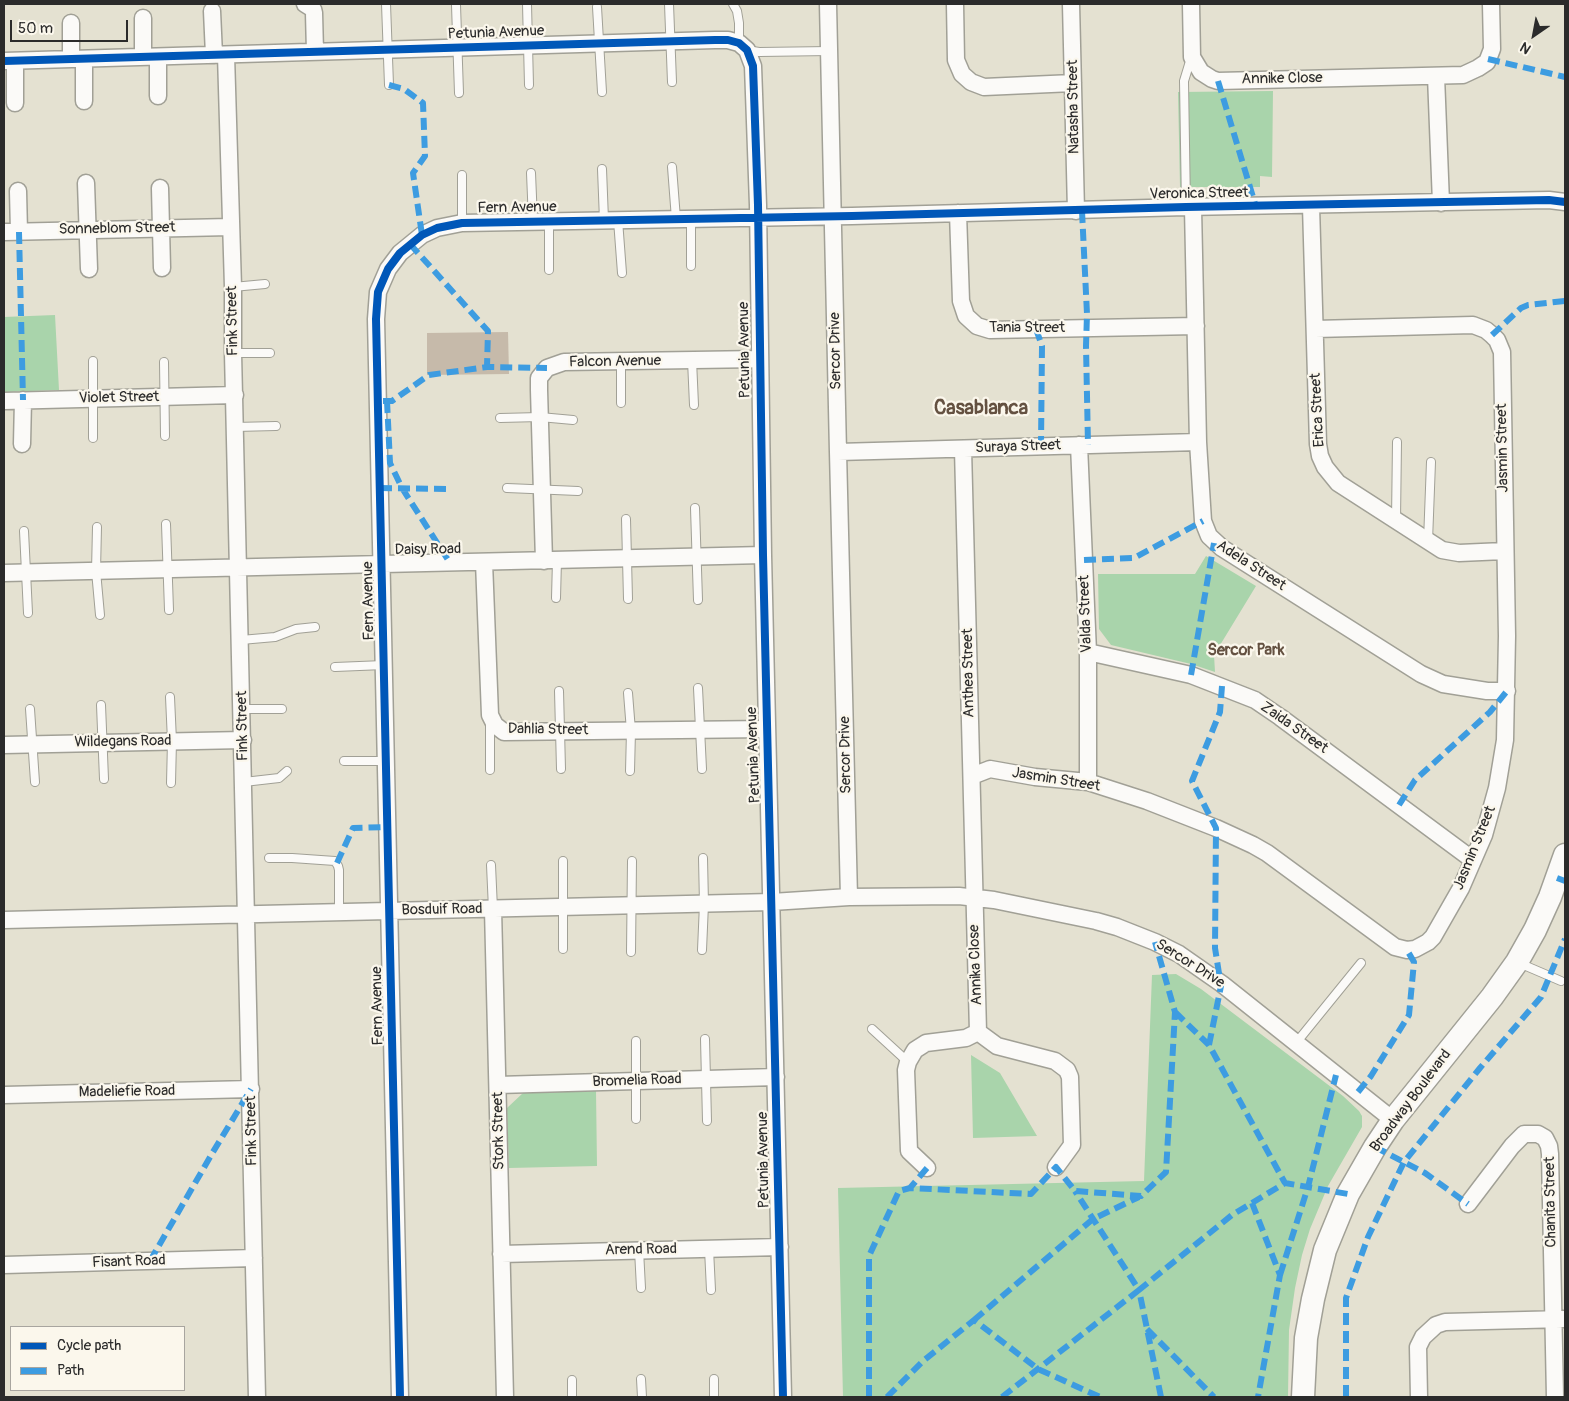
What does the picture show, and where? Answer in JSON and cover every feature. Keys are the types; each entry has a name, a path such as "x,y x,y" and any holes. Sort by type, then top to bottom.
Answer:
{"street":[{"path":"305,4 313,9 314,13 315,52"},
{"name":"Sercor Drive","path":"828,4 849,897 975,897 1096,921 1130,931 1155,942 1201,968 1393,1120"},
{"path":"954,4 956,60 962,74 971,82 984,87 1073,83"},
{"name":"Natasha Street","path":"1071,4 1076,211"},
{"path":"1191,4 1192,57"},
{"name":"Annike Close","path":"1192,57 1201,72 1218,81 1463,75 1487,62 1492,49 1491,4"},
{"name":"Fink Street","path":"212,11 220,55 233,287 258,1397"},
{"path":"143,18 158,96"},
{"path":"71,23 84,101"},
{"name":"Petunia Avenue","path":"9,61 670,41 728,40 743,47 753,66 758,217 763,555 783,1397"},
{"path":"9,61 15,103"},
{"path":"1436,76 1441,203"},
{"path":"86,183 89,270"},
{"path":"160,188 162,268"},
{"path":"11,232 18,191"},
{"name":"Veronica Street","path":"833,216 1549,200 1565,202"},
{"name":"Erica Street","path":"1312,206 1318,444 1320,456 1325,467 1338,483 1442,550 1453,553 1504,551"},
{"name":"Adela Street","path":"1190,208 1196,326 1198,442 1203,521 1208,536 1214,543 1420,674 1444,684 1487,691 1507,691"},
{"name":"Tania Street","path":"958,213 961,302 966,316 977,326 990,330 1196,326"},
{"name":"Fern Avenue","path":"400,1397 376,319 378,292 390,265 410,244 437,228 462,223 833,216"},
{"name":"Sonneblom Street","path":"11,232 230,227"},
{"name":"Jasmin Street","path":"972,776 990,769 1035,777 1088,782 1147,801 1216,828 1267,853 1390,944 1408,950 1422,947 1433,937 1461,888 1491,812 1505,740 1507,691 1502,352 1497,340 1486,330 1473,325 1315,329"},
{"name":"Falcon Avenue","path":"550,561 542,489 539,378 547,368 564,362 759,359"},
{"name":"Violet Street","path":"4,401 235,395"},
{"path":"22,444 23,400"},
{"name":"Suraya Street","path":"838,452 1198,442"},
{"name":"Valda Street","path":"1079,446 1088,652 1088,782"},
{"name":"Anthea Street","path":"963,449 975,897"},
{"name":"Daisy Road","path":"4,574 763,555"},
{"name":"Dahlia Street","path":"484,562 490,715 495,725 504,732 767,729"},
{"name":"Zaida Street","path":"1088,652 1191,675 1255,700 1473,860"},
{"name":"Wildegans Road","path":"4,745 243,740"},
{"name":"Broadway Boulevard","path":"1303,1397 1304,1360 1309,1318 1325,1250 1339,1212 1354,1181 1393,1120 1492,997 1517,962 1550,897 1565,855"},
{"name":"Bosduif Road","path":"4,920 633,906 772,902 849,897"},
{"name":"Annika Close","path":"975,897 978,1032"},
{"name":"Stork Street","path":"493,909 505,1397"},
{"path":"927,1168 909,1151 906,1070 908,1062 915,1050 926,1044 966,1038 978,1032 997,1046 1056,1061 1067,1070 1070,1077 1072,1145 1056,1167"},
{"name":"Bromelia Road","path":"498,1085 776,1077"},
{"name":"Madeliefie Road","path":"4,1095 251,1090"},
{"name":"Chanita Street","path":"1468,1204 1512,1146 1524,1134 1538,1134 1545,1138 1550,1146 1559,1320 1555,1397"},
{"name":"Arend Road","path":"501,1254 780,1247"},
{"name":"Fisant Road","path":"4,1265 254,1258"},
{"path":"1419,1397 1418,1347 1423,1338 1436,1325 1444,1322 1559,1320"}],"lane":[{"path":"386,4 389,85"},
{"path":"527,4 529,85"},
{"path":"669,4 672,82"},
{"path":"733,4 737,11 743,47 759,52 830,51"},
{"path":"456,5 459,93"},
{"path":"597,7 602,92"},
{"path":"1190,208 1184,81 1192,57"},
{"path":"672,167 684,218 691,266"},
{"path":"602,169 622,273"},
{"path":"531,173 549,270"},
{"path":"462,175 462,223"},
{"path":"233,287 265,284"},
{"path":"234,353 270,353"},
{"path":"692,360 694,405"},
{"path":"93,438 94,361"},
{"path":"621,361 621,403"},
{"path":"164,362 165,436"},
{"path":"500,418 540,417 573,420"},
{"path":"235,427 276,426"},
{"path":"1396,520 1397,442"},
{"path":"1428,541 1432,462"},
{"path":"507,488 578,491"},
{"path":"696,508 698,600"},
{"path":"626,519 628,599"},
{"path":"166,524 169,610"},
{"path":"97,527 96,571 100,615"},
{"path":"24,531 28,613"},
{"path":"550,561 556,598"},
{"path":"240,640 274,638 296,629 315,627"},
{"path":"335,667 384,665"},
{"path":"698,688 702,768"},
{"path":"559,691 561,769"},
{"path":"628,693 630,770"},
{"path":"170,697 171,783"},
{"path":"101,705 104,779"},
{"path":"30,709 35,782"},
{"path":"242,709 282,709"},
{"path":"490,715 490,770"},
{"path":"344,761 386,761"},
{"path":"244,782 279,778 288,771"},
{"path":"269,858 335,861 339,870 339,912"},
{"path":"702,950 703,858"},
{"path":"563,861 563,949"},
{"path":"631,952 632,861"},
{"name":"Stork Street","path":"491,865 493,909"},
{"path":"1517,962 1561,981"},
{"path":"1296,1043 1361,963"},
{"path":"872,1029 908,1062"},
{"path":"705,1039 707,1121"},
{"path":"636,1042 636,1118"},
{"path":"709,1249 711,1290"},
{"path":"639,1250 641,1288"},
{"path":"641,1378 642,1397"},
{"path":"572,1380 572,1397"},
{"path":"714,1380 714,1397"}],"green space":[{"path":"1273,91 1272,177 1260,176 1260,187 1180,187 1178,92"},
{"path":"55,315 59,390 4,392 4,317"},
{"path":"1206,556 1256,586 1214,655 1215,672 1191,664 1111,645 1099,629 1098,574 1195,574"},
{"path":"1176,974 1201,989 1343,1096 1362,1116 1362,1127 1328,1186 1310,1229 1302,1255 1289,1330 1288,1397 843,1397 838,1188 1144,1181 1152,975"},
{"path":"971,1055 1000,1073 1037,1136 973,1138"},
{"path":"596,1091 597,1166 509,1168 507,1108 523,1093"}],"building":[{"path":"508,332 509,374 427,375 427,333"}],"marked path":[{"path":"1488,59 1565,77"},
{"path":"1218,81 1256,207"},
{"path":"389,85 404,89 423,103 425,156 413,173 422,235"},
{"path":"1082,211 1087,314 1088,445"},
{"path":"19,232 23,400"},
{"path":"410,244 488,331 487,367"},
{"path":"1492,335 1521,308 1528,305 1565,301"},
{"path":"1036,329 1042,346 1041,446"},
{"path":"383,401 392,401 429,375 487,367 547,368"},
{"path":"387,401 390,463 402,488 450,563"},
{"path":"380,488 449,489"},
{"path":"1084,560 1134,558 1203,521"},
{"path":"1191,675 1214,543"},
{"path":"1209,1045 1221,986 1215,948 1216,828 1192,781 1220,712 1222,686"},
{"path":"1399,805 1415,780 1490,712 1507,691"},
{"path":"337,863 353,828 387,827"},
{"path":"1557,878 1565,881"},
{"path":"1346,1397 1346,1298 1368,1237 1404,1162 1480,1068 1541,997 1565,939"},
{"path":"927,1168 910,1188 1031,1194 1056,1167 1075,1191 1141,1196 1166,1172 1175,1012 1155,942"},
{"path":"1358,1092 1371,1076 1409,1015 1414,962 1407,950"},
{"path":"1175,1012 1209,1045 1285,1183"},
{"path":"1280,1275 1308,1187 1336,1075"},
{"path":"150,1261 251,1089"},
{"path":"1375,1147 1425,1173 1468,1204"},
{"path":"1161,1397 1139,1290 1232,1215 1285,1183 1348,1194"},
{"path":"869,1397 869,1256 899,1191 910,1188"},
{"path":"1002,1397 1139,1290 1075,1191"},
{"path":"974,1320 1093,1219 1139,1197"},
{"path":"1252,1203 1280,1275 1258,1397"},
{"path":"887,1397 923,1361 974,1320 1038,1369 1100,1397"},
{"path":"1147,1329 1214,1397"}],"cycle path":[{"path":"4,61 715,40 728,40 739,43 747,50 753,66 758,205 763,555 783,1397"},
{"path":"400,1397 376,319 378,292 388,269 400,253 422,235 437,228 462,223 1549,200 1565,202"}],"district":[{"name":"Casablanca","path":"981,409"},
{"name":"Sercor Park","path":"1246,651"}]}
